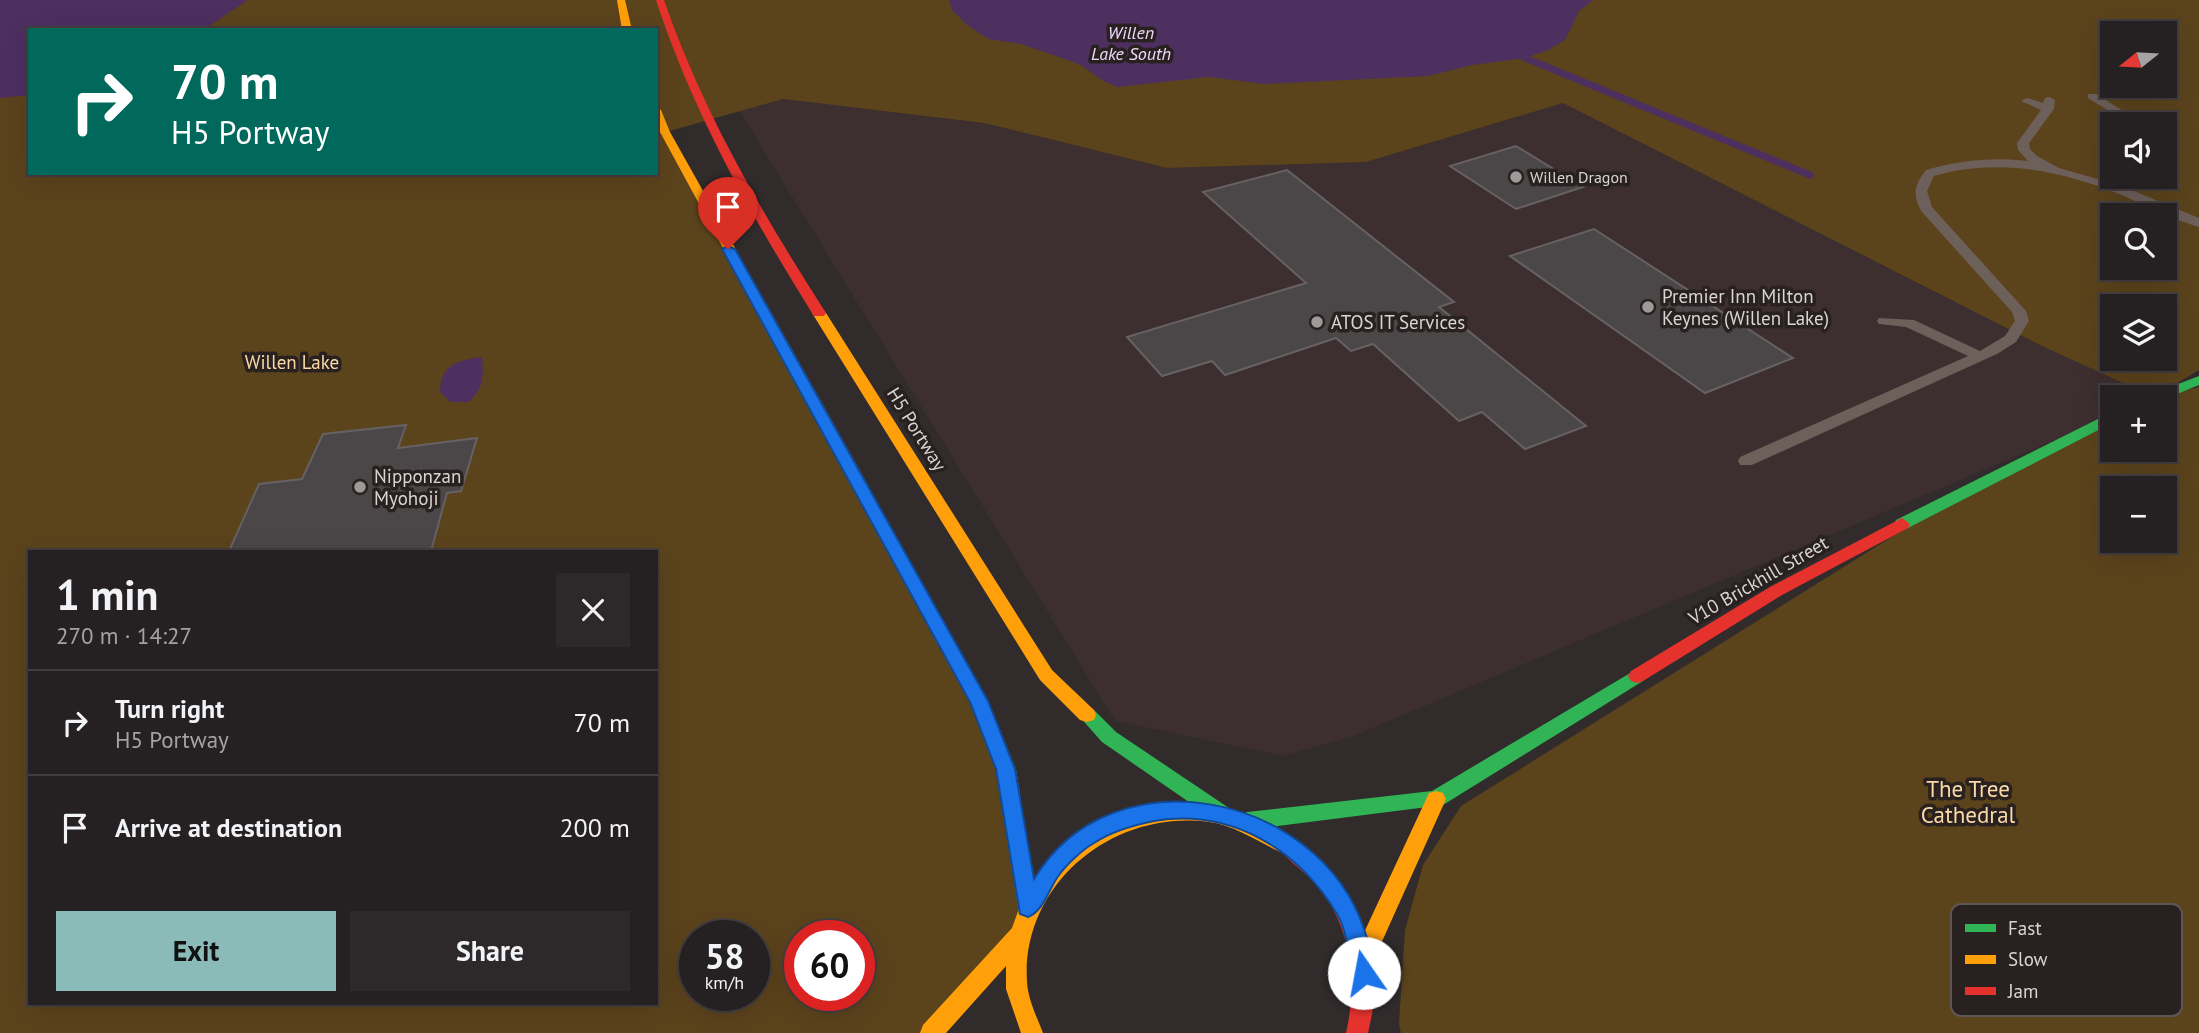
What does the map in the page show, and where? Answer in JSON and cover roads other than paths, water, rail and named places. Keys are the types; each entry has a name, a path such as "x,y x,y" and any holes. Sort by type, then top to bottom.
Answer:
{"main road":[{"path":"621,0 627,28"},
{"name":"H5 Portway","path":"660,0 676,52 707,121 803,287 1046,675 1109,737 1223,814"},
{"path":"658,115 979,701 1006,769 1028,907"},
{"path":"2177,389 2199,380"},
{"name":"V10 Brickhill Street","path":"1247,821 1436,799 1776,591 1978,483 2100,423"},
{"path":"1363,959 1436,799"},
{"path":"1032,1033 1018,991 1019,936 1028,907 1052,867 1087,836 1129,817 1175,809 1223,814 1247,821 1287,843 1322,874 1348,913 1363,959 1365,987 1359,1031"},
{"path":"931,1033 1019,936"}],"lane":[{"path":"2092,96 2118,112"},
{"path":"2027,101 2048,104 2023,146 2034,160 2149,203"},
{"path":"1746,461 2011,339 2022,321 2019,310 1922,202 1921,187 1930,173 1970,163 2017,163 2052,168"},
{"path":"2177,214 2199,223"},
{"path":"2177,218 2199,230"},
{"path":"1884,321 1909,323 1979,356"}],"water":[{"path":"0,0 248,0 206,28 28,28 28,95 0,98"},
{"name":"Willen Lake South","path":"949,0 1593,0 1579,11 1565,40 1548,50 1525,58 1472,65 1428,76 1265,84 1209,77 1117,87 1079,64 1021,44 988,39 966,24 952,10"},
{"path":"482,357 482,376 477,392 469,402 450,402 440,392 447,370 458,362"}],"waterway":[{"path":"1525,58 1810,175"}],"place":[{"name":"Willen Dragon","path":"1516,177"},
{"name":"Premier Inn Milton Keynes (Willen Lake)","path":"1648,307"},
{"name":"ATOS IT Services","path":"1317,322"},
{"name":"Nipponzan Myohoji","path":"360,487"}],"park label":[{"name":"Willen Lake","path":"292,362"},
{"name":"The Tree Cathedral","path":"1968,801"}]}
